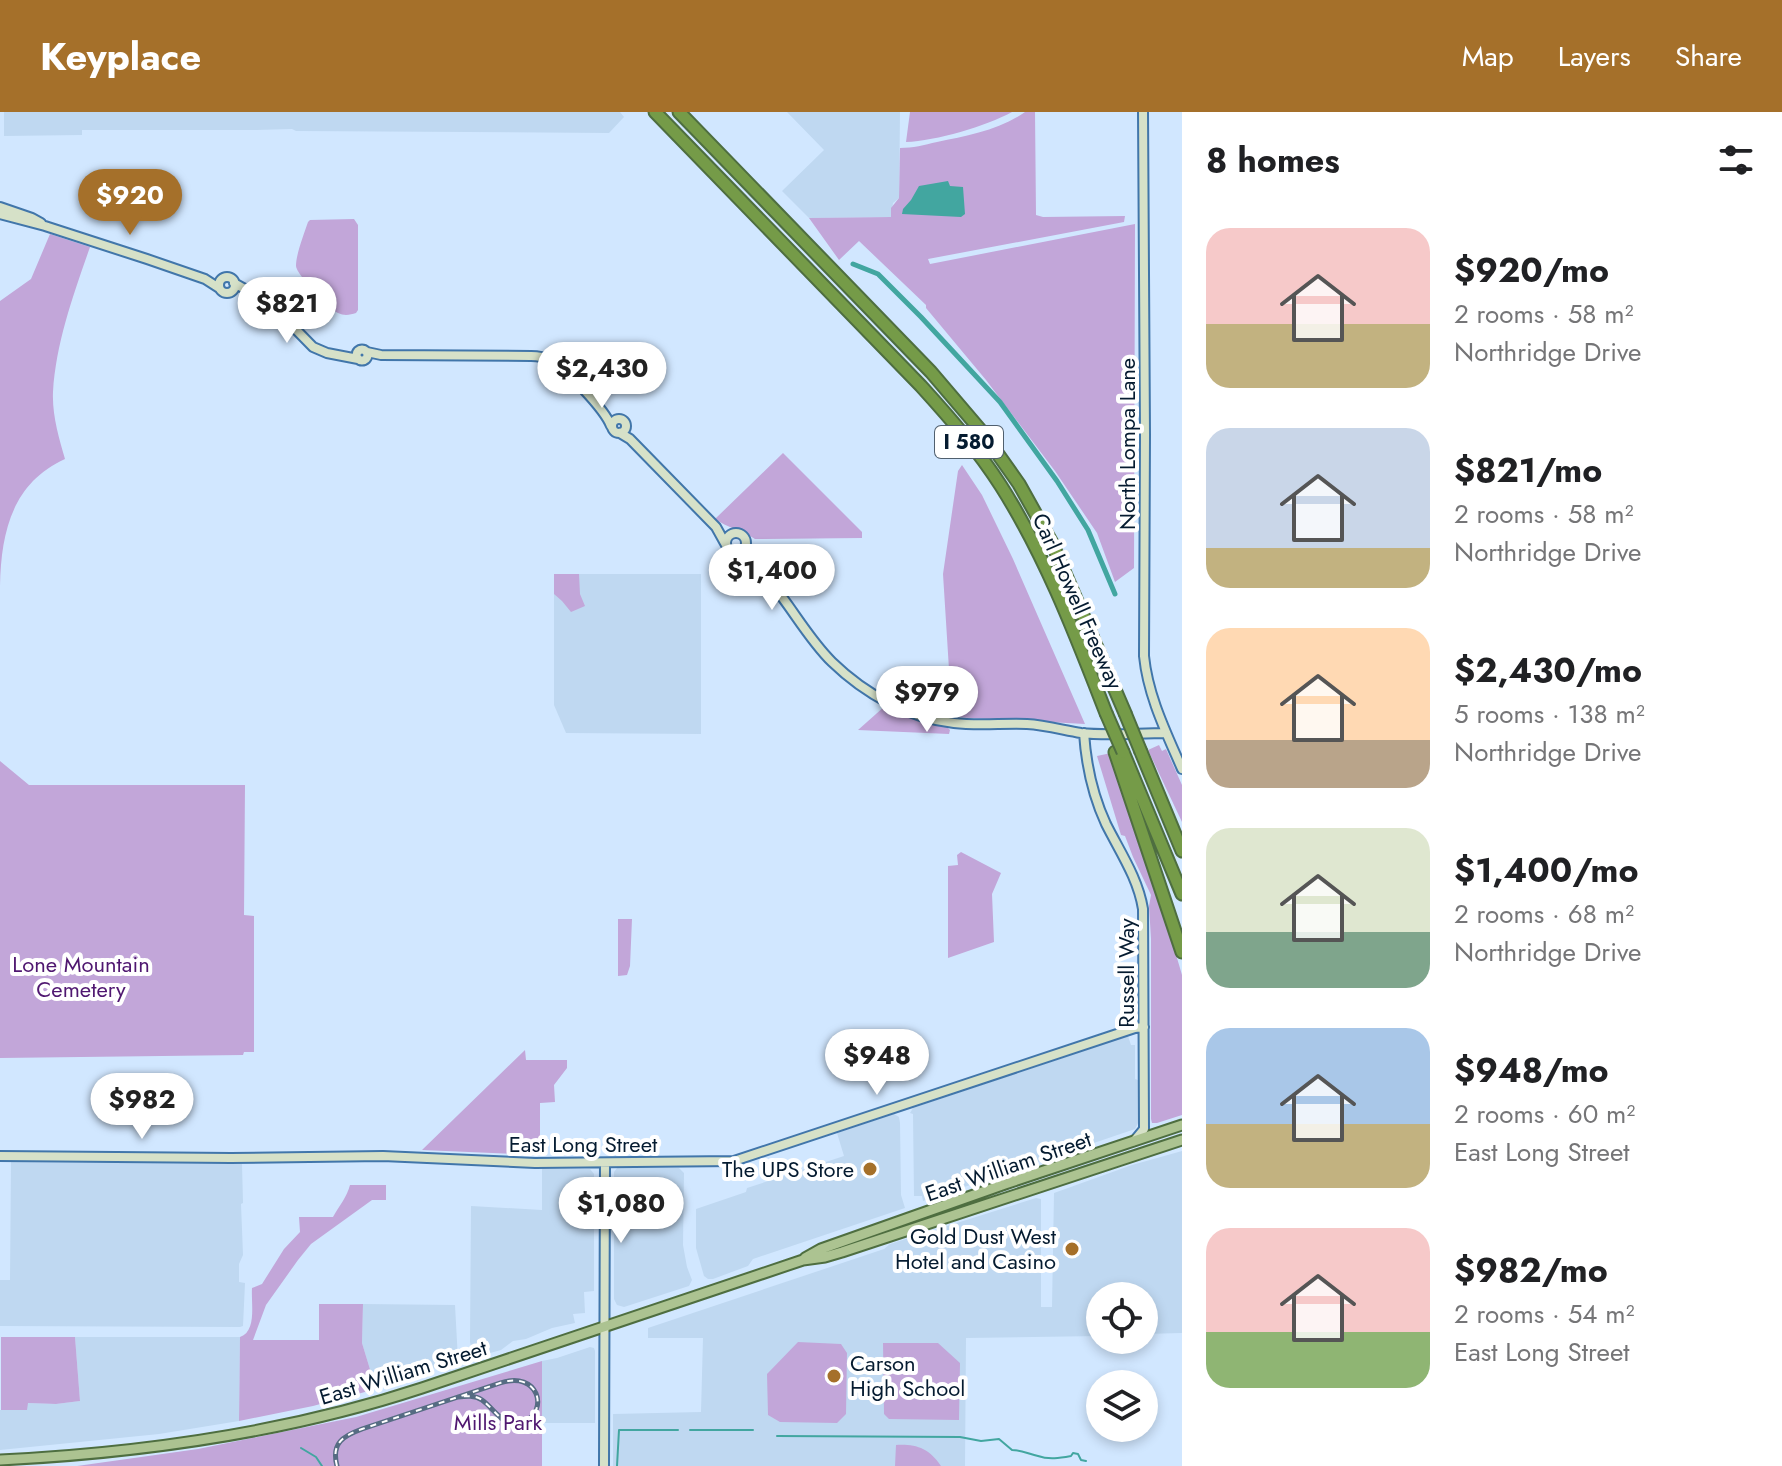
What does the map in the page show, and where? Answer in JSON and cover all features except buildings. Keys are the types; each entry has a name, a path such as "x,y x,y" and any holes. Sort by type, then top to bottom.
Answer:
{"highway":[{"name":"Carl Howell Freeway","path":"655,112 921,386 978,453 1037,549 1100,697 1119,752"},
{"name":"Carl Howell Freeway","path":"679,112 941,383 989,441 1019,484 1052,543 1182,851"},
{"path":"686,112 700,133"},
{"path":"1119,752 1182,894"},
{"path":"1119,752 1182,952"},
{"path":"1141,752 1182,830"}],"main road":[{"name":"East William Street","path":"803,1260 821,1249 1182,1125"},
{"name":"East William Street","path":"0,1460 166,1444 290,1423 411,1392 803,1260 842,1252 1182,1140"}],"street":[{"name":"North Lompa Lane","path":"1143,112 1144,646 1149,686 1182,769"},
{"path":"0,207 45,226"},
{"path":"0,214 205,279 224,293 233,287"},
{"path":"205,279 228,277 233,287 270,303 313,347 327,353 541,357 550,360 562,368 614,422 624,421 623,430 630,439 713,524 730,550 754,565 828,658 852,680 880,699 919,715 953,723 1040,725 1084,733 1166,733"},
{"path":"219,288 222,278"},
{"path":"713,524 741,534 754,565"},
{"path":"726,545 728,537 734,533"},
{"path":"736,552 743,550 746,542"},
{"name":"Russell Way","path":"1084,733 1087,760 1100,810 1141,897 1144,924 1144,1129"},
{"name":"East Long Street","path":"0,1156 383,1156 535,1163 734,1161 1144,1027"},
{"path":"1132,1142 1144,1129 1157,1133"},
{"path":"604,1466 605,1163"}],"shaded area":[{"path":"4,112 620,112 624,117 609,133 82,130 82,135 4,136"},
{"path":"787,112 900,112 899,198 893,203 891,217 809,218 782,191 824,150"},
{"path":"948,181 950,186 963,187 965,214 961,217 902,214 919,186"},
{"path":"554,574 701,574 701,734 566,733 554,705"},
{"path":"1128,1036 1131,1045 1135,1045 1135,1079 1138,1080 1138,1123 1135,1129 923,1201 922,1196 914,1196 913,1114 910,1113 913,1108"},
{"path":"894,1114 899,1117 900,1123 901,1195 905,1208 753,1259 748,1266 713,1279 704,1276 696,1248 696,1209 746,1192 747,1188 844,1156 837,1133"},
{"path":"1182,1151 1182,1333 1158,1334 1158,1282 1086,1282 1086,1336 966,1338 965,1466 613,1466 613,1414 701,1412 703,1338 648,1338 648,1328 884,1249 890,1244 1036,1198 1041,1199 1041,1307 1052,1307 1054,1193"},
{"path":"11,1162 242,1164 243,1255 239,1264 239,1282 245,1283 243,1326 0,1326 0,1280 10,1280"},
{"path":"617,1168 679,1168 684,1173 683,1245 692,1280 689,1286 624,1307 617,1305 614,1299 614,1172"},
{"path":"542,1169 590,1169 594,1174 594,1291 584,1292 585,1313 573,1314 575,1323 513,1341 501,1350 476,1357 470,1342 471,1206 542,1210"},
{"path":"363,1304 455,1305 458,1360 376,1389 362,1343"},
{"path":"75,1337 240,1337 239,1421 159,1434 0,1450 0,1410 27,1410 27,1403 80,1401"},
{"path":"590,1347 595,1351 595,1423 542,1423 542,1361"}],"green space":[{"path":"910,112 1012,112 960,132 906,142"},
{"path":"1025,112 1035,112 1036,215 1125,216 1124,222 928,259 930,264 1135,224 1134,568 1115,582 1097,533 1055,471 926,305 859,241 839,260 809,218 891,217 891,208 899,198 900,148 983,132"},
{"path":"354,219 358,225 358,310 345,315 334,310 314,291 297,270 296,261 310,220"},
{"path":"50,234 90,247 67,318 55,373 54,409 65,459 47,469 21,496 7,529 0,586 0,301 31,279"},
{"path":"783,453 862,532 862,538 755,539 715,519"},
{"path":"962,465 982,495 1013,559 1085,724 952,717 943,574 958,471"},
{"path":"554,574 579,574 580,594 585,606 571,612 554,594"},
{"path":"885,706 947,727 949,734 858,730"},
{"path":"1159,745 1162,751 1166,749 1182,785 1182,822 1148,750"},
{"path":"1111,753 1182,975 1182,1115 1157,1123 1152,1123 1151,1119 1151,895 1125,836 1121,835 1097,756"},
{"name":"Lone Mountain Cemetery","path":"0,761 29,785 245,785 244,915 254,916 254,1052 244,1052 243,1055 0,1058"},
{"path":"961,852 1001,873 992,894 994,942 948,958 948,866 958,865 957,855"},
{"path":"618,919 632,919 630,966 627,975 618,976"},
{"path":"525,1050 526,1060 567,1060 567,1068 554,1085 555,1102 540,1103 540,1155 422,1150"},
{"path":"350,1185 386,1185 386,1200 372,1200 311,1244 266,1305 253,1340 319,1340 319,1304 363,1304 362,1343 376,1389 239,1421 240,1337 251,1323 252,1288 262,1284 284,1249 300,1232 299,1217 333,1217"},
{"path":"1,1337 75,1337 80,1401 28,1403 27,1410 1,1410"},
{"path":"798,1342 841,1344 847,1353 846,1414 837,1423 780,1422 768,1415 767,1374"},
{"path":"883,1343 938,1343 960,1363 959,1420 889,1419 884,1414"},
{"name":"Mills Park","path":"542,1361 542,1466 77,1466 198,1449 356,1417"},
{"path":"896,1445 922,1448 941,1466 895,1466"}],"waterway":[{"path":"853,264 878,274 1000,402 1088,530 1115,594"},
{"path":"617,1466 619,1430 678,1430"},
{"path":"690,1430 753,1430"},
{"path":"777,1436 999,1439 1012,1450 1050,1458 1071,1456 1073,1453 1086,1461"},
{"path":"301,1448 316,1457 322,1466"}],"railway":[{"path":"337,1466 337,1446 349,1434 362,1429 500,1383 513,1380 524,1382 531,1387 538,1401 532,1417 517,1424 501,1418 479,1398 470,1396 464,1396 461,1397 458,1397"}],"place":[{"name":"The UPS Store","path":"870,1169"},
{"name":"Gold Dust West Hotel and Casino","path":"1072,1249"},
{"name":"Carson High School","path":"834,1376"}]}
